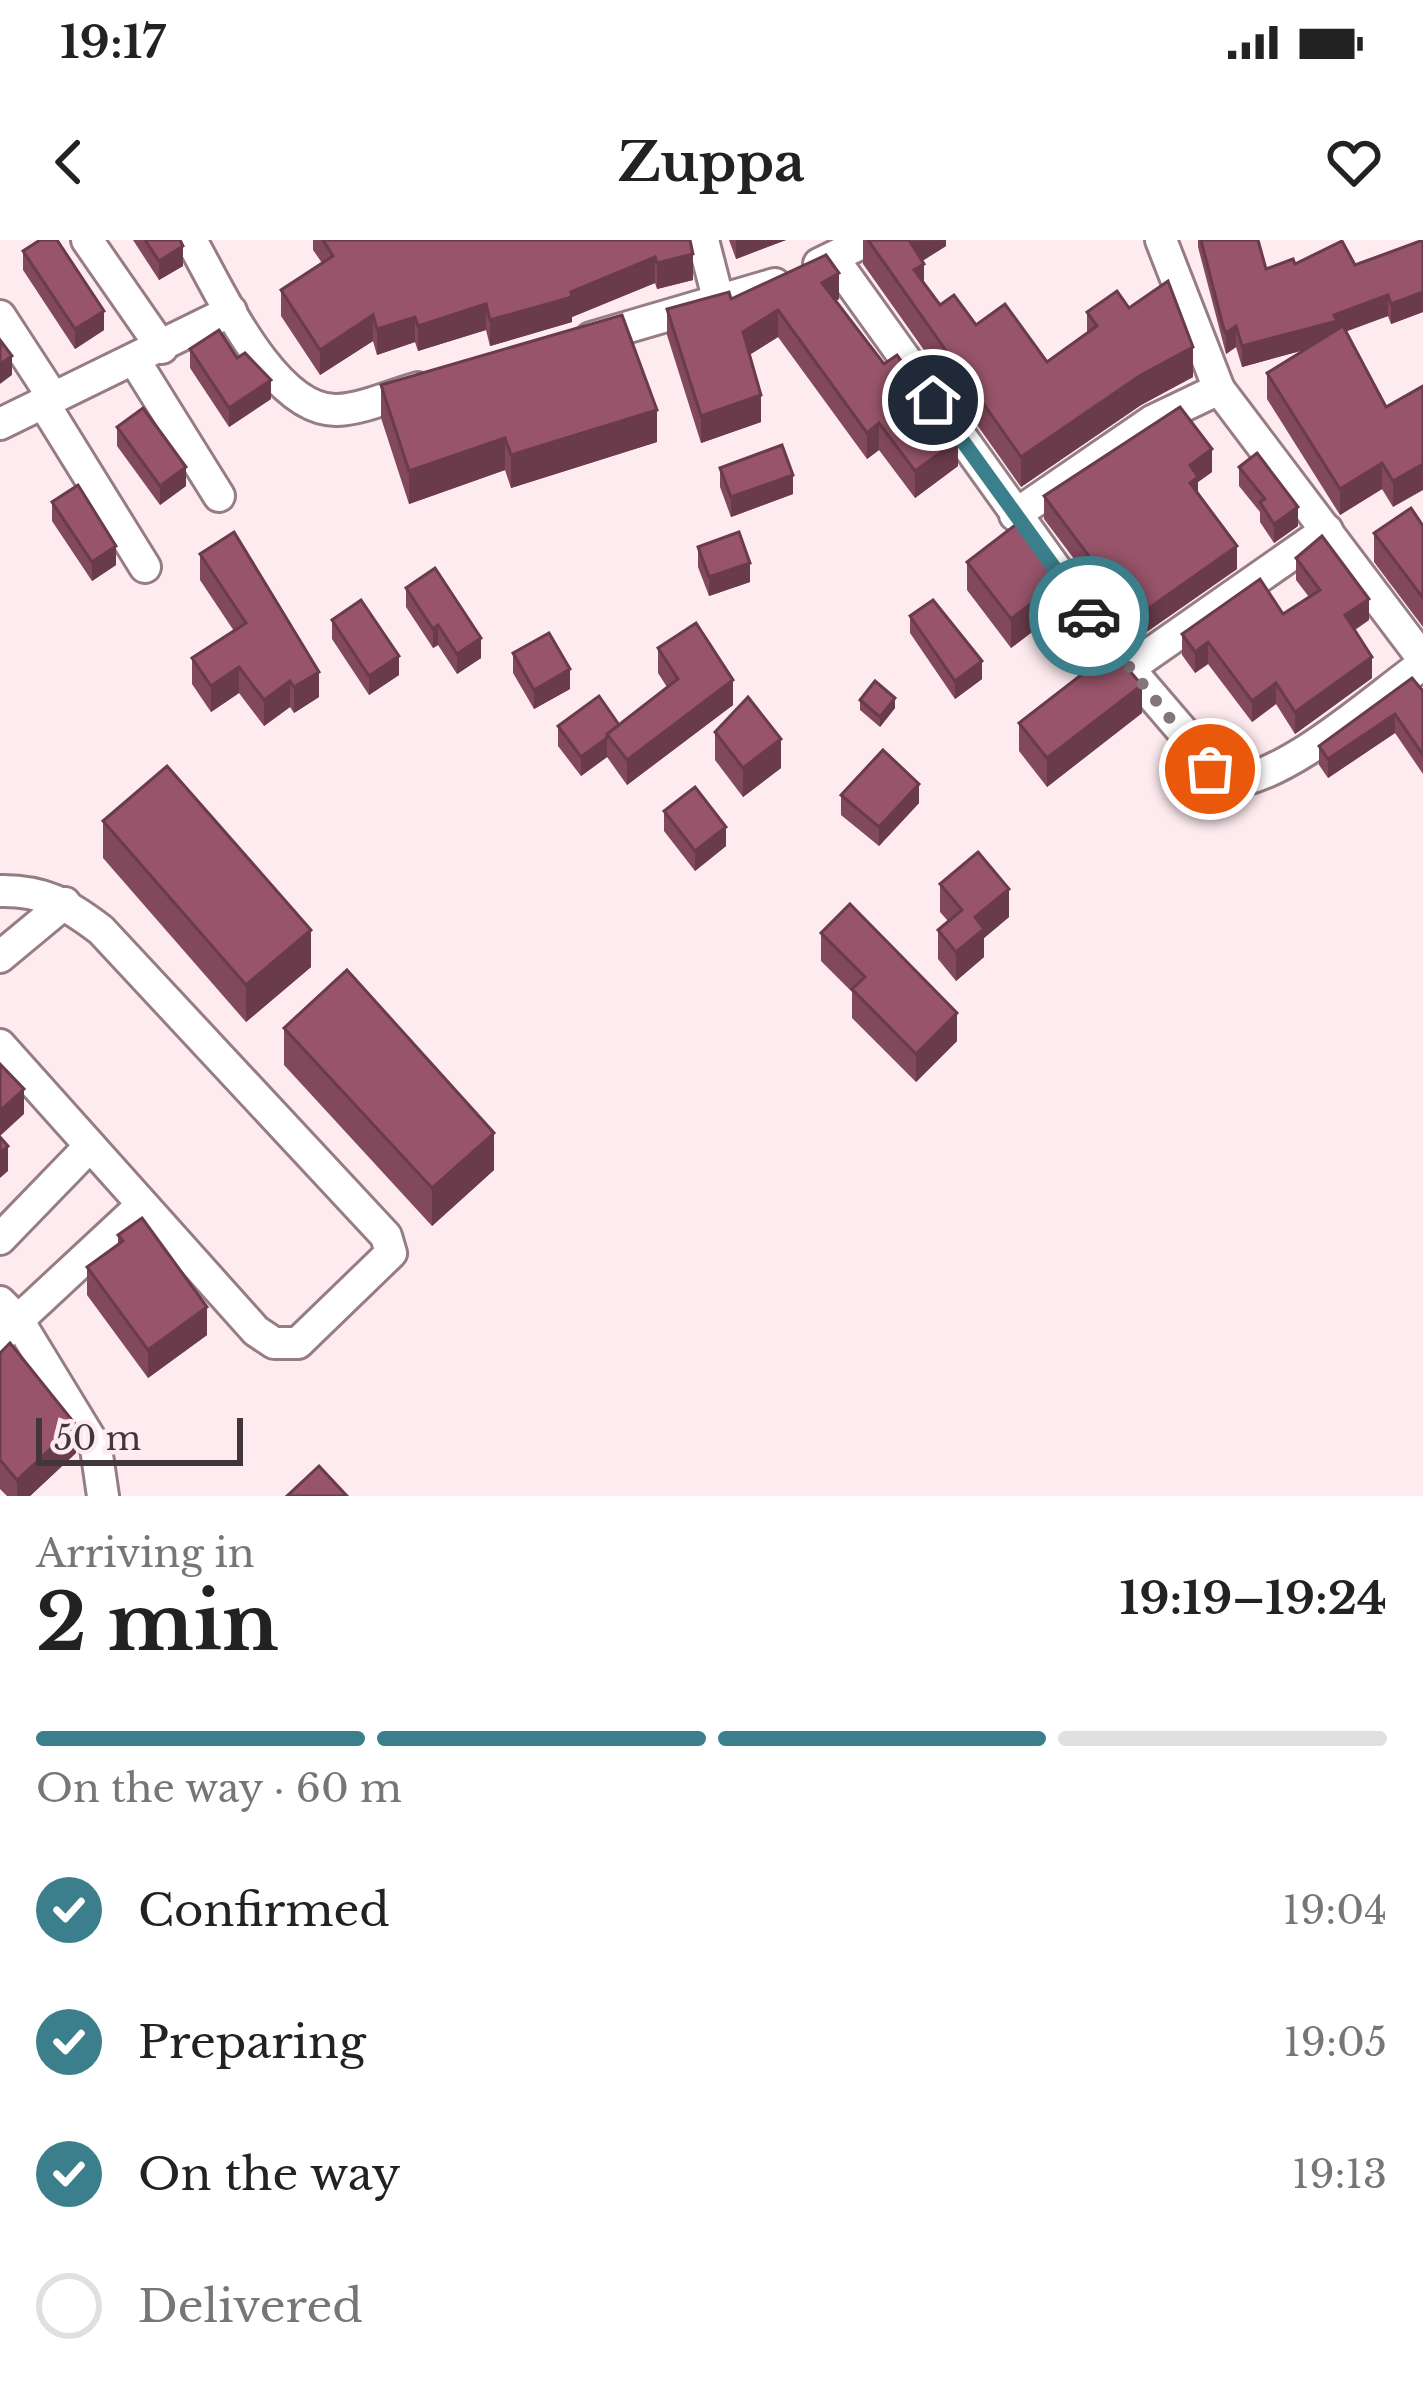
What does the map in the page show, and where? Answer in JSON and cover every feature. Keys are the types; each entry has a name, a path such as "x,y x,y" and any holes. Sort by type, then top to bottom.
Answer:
{"street":[{"path":"87,240 219,496"},
{"path":"191,240 231,311 292,396 314,407 357,406 448,380"},
{"path":"704,240 719,302"},
{"path":"561,347 719,302 868,240"},
{"path":"833,258 1128,669 1227,783 1242,782 1300,753 1423,662 1219,389 1161,240"},
{"path":"0,424 231,311"},
{"path":"0,316 145,567"},
{"path":"1015,514 1152,421 1219,389"},
{"path":"1128,669 1327,530"},
{"path":"0,891 31,890 65,903 101,930 386,1236 391,1253 298,1343 274,1343 256,1331 0,1045"},
{"path":"0,957 65,903"},
{"path":"0,1239 90,1146"},
{"path":"103,1496 96,1448 6,1320 142,1204"}],"building":[{"path":"40,240 57,240 104,311 75,329 23,251"},
{"path":"145,240 180,240 183,246 159,261"},
{"path":"323,240 690,240 693,254 657,263 655,257 571,292 572,297 490,320 486,304 418,326 415,317 377,329 373,315 320,350 281,290 333,256"},
{"path":"868,240 909,240 924,264 914,270 940,305 954,295 976,325 1005,304 1047,362 1097,326 1087,312 1117,291 1129,308 1168,281 1193,347 1141,375 1021,457"},
{"path":"1201,240 1258,240 1266,269 1293,259 1295,264 1342,241 1355,265 1423,240 1423,292 1391,304 1388,295 1334,315 1337,321 1242,346 1236,326 1226,333 1223,326"},
{"path":"826,255 839,273 822,283 884,364 897,355 958,440 915,471 879,423 867,433 778,310 743,332 761,395 701,416 667,309 729,292 731,299"},
{"path":"622,315 657,410 511,455 505,438 409,471 381,385"},
{"path":"1343,326 1386,407 1423,386 1423,464 1393,481 1382,463 1340,489 1267,373"},
{"path":"219,330 237,358 245,353 271,380 229,408 190,349"},
{"path":"0,340 12,356 0,364"},
{"path":"1180,407 1212,449 1190,465 1198,477 1190,483 1237,546 1135,618 1044,496"},
{"path":"143,408 186,467 160,486 117,427"},
{"path":"782,445 793,475 731,497 720,468"},
{"path":"1257,453 1298,507 1274,524 1260,502 1265,499 1239,467"},
{"path":"78,485 116,546 92,562 52,502"},
{"path":"1411,508 1423,526 1423,598 1374,533"},
{"path":"1019,522 1061,581 1011,619 967,562"},
{"path":"234,532 319,672 294,687 290,681 264,700 239,667 211,686 192,658 246,623 200,554"},
{"path":"739,532 750,563 709,577 698,547"},
{"path":"1322,536 1369,599 1345,615 1372,657 1295,712 1276,683 1252,701 1208,642 1195,652 1182,634 1260,579 1283,614 1320,590 1296,558"},
{"path":"435,568 481,638 457,654 438,625 433,629 406,588"},
{"path":"361,600 399,656 369,676 332,620"},
{"path":"933,600 982,661 955,681 910,616"},
{"path":"696,623 733,680 627,760 607,734 678,679 658,648"},
{"path":"549,633 570,669 534,690 513,653"},
{"path":"1112,651 1142,685 1047,758 1019,723"},
{"path":"1412,678 1423,691 1423,755 1395,714 1328,759 1319,746"},
{"path":"875,681 895,698 880,717 860,700"},
{"path":"599,696 619,725 581,757 558,726"},
{"path":"748,697 781,739 743,768 715,732"},
{"path":"883,750 919,784 879,827 841,795"},
{"path":"167,766 311,930 246,985 103,821"},
{"path":"695,787 726,827 695,851 664,811"},
{"path":"978,852 1009,889 975,917 984,929 956,952 938,930 962,910 940,884"},
{"path":"850,904 957,1013 916,1054 852,989 865,977 821,933"},
{"path":"347,970 494,1133 432,1188 284,1028"},
{"path":"0,1064 24,1089 0,1111"},
{"path":"142,1218 207,1307 148,1350 87,1267 123,1241 118,1235"},
{"path":"10,1343 76,1425 17,1480 0,1460 0,1353"},
{"path":"319,1466 347,1496 287,1496"}],"way so far":[{"path":"1089,616 1210,769"}],"route":[{"path":"933,400 1089,616"}]}
